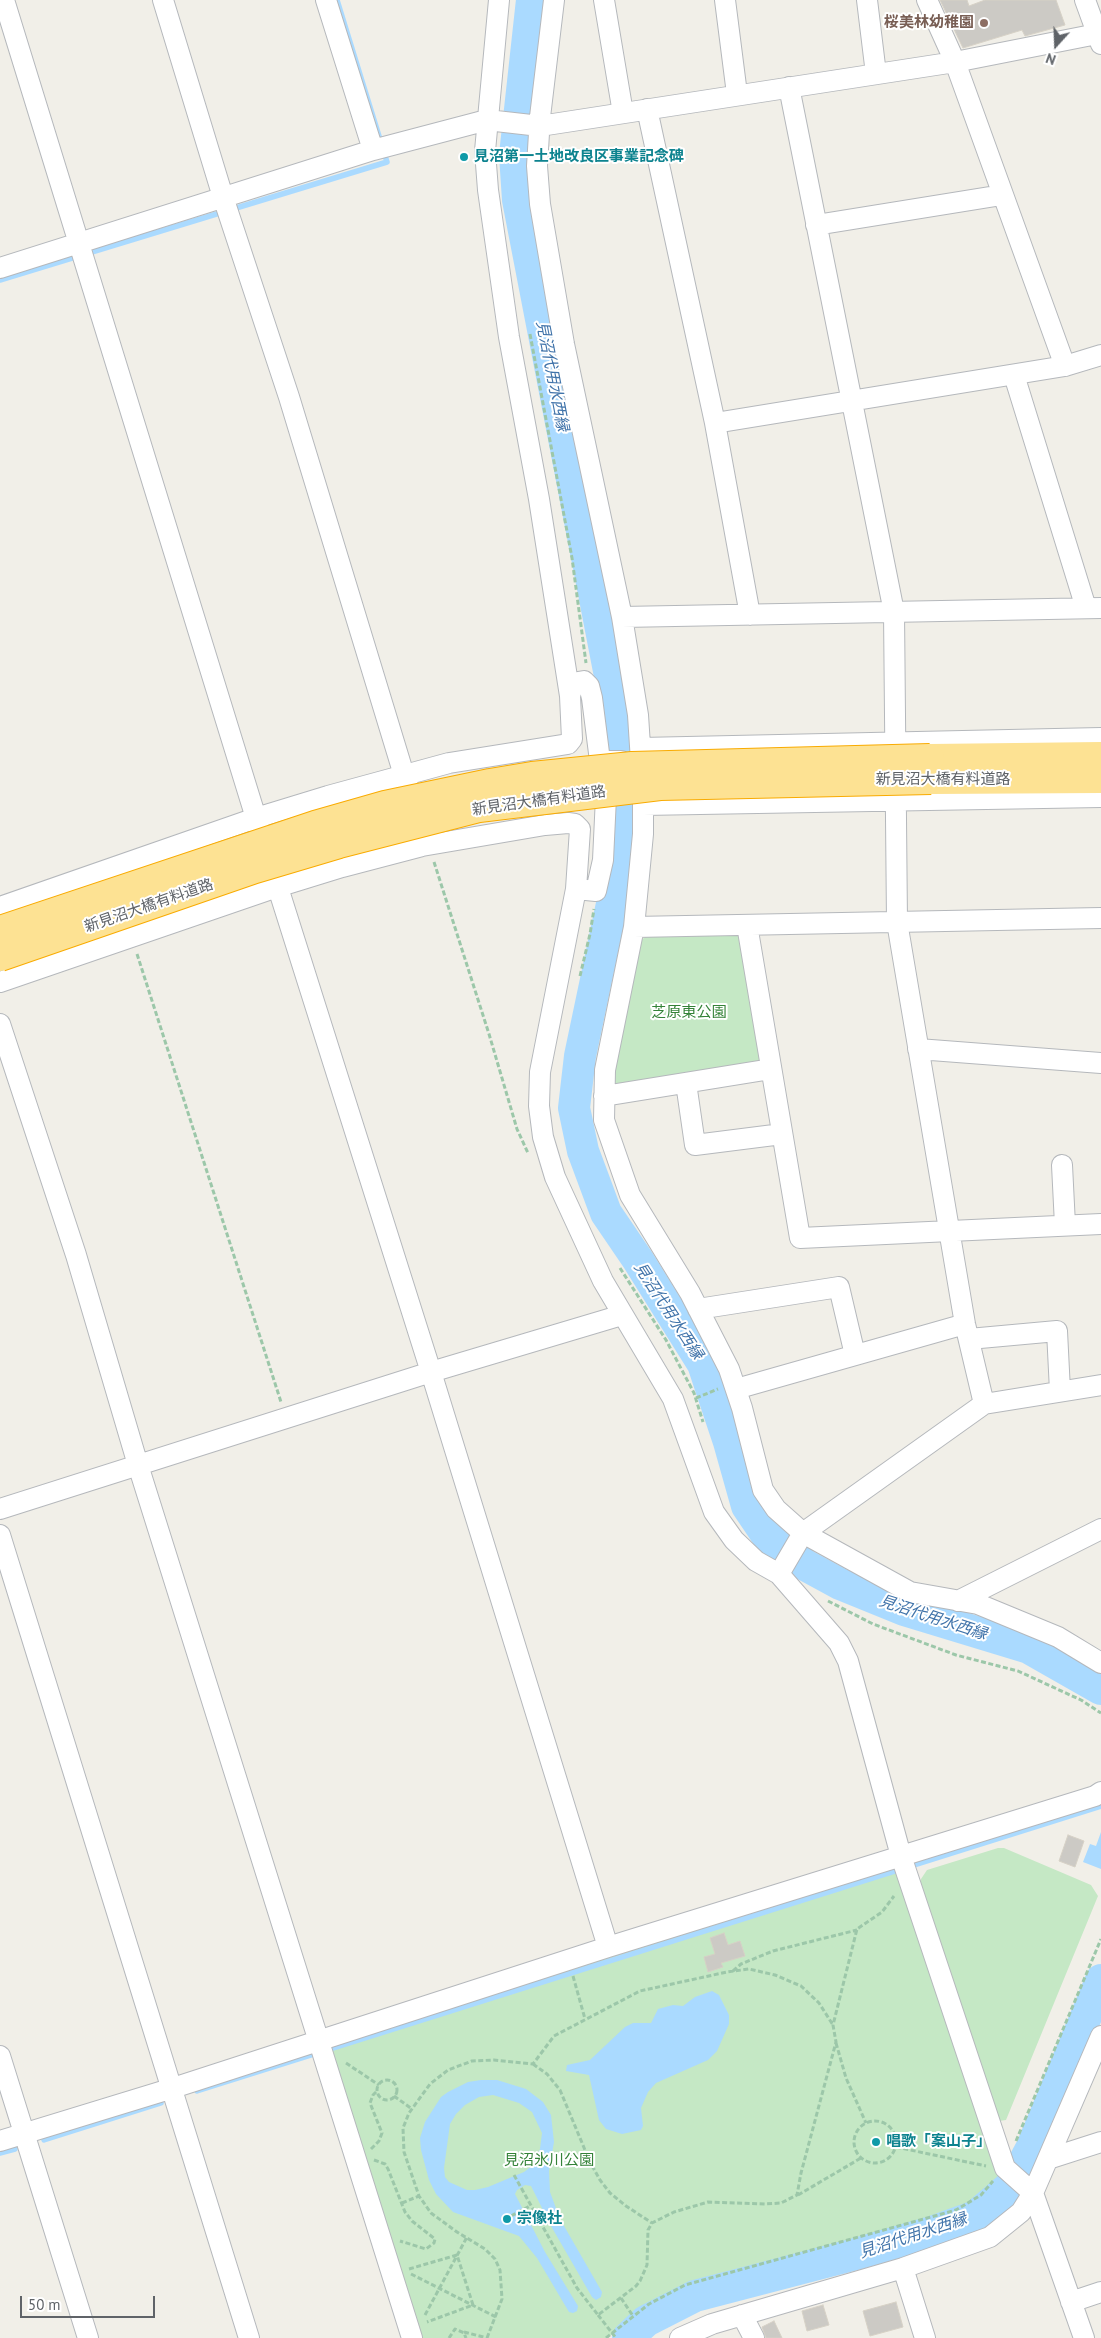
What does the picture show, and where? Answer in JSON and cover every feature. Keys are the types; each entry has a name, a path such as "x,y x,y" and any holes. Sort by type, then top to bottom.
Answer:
{"highway":[{"name":"新見沼大橋有料道路","path":"0,957 255,869 338,844 479,808 660,786 1101,756"},
{"name":"新見沼大橋有料道路","path":"0,930 315,825 385,805 532,776 632,766 930,769 1101,779"}],"street":[{"path":"4,0 256,818 431,1372 608,1947"},
{"path":"164,0 223,197 289,397 404,775 429,844"},
{"path":"326,0 373,150"},
{"path":"0,907 256,818 466,759 568,744 572,740 570,696 539,499 509,337 489,200 485,151 497,121 499,0"},
{"path":"554,0 537,166 540,194 559,316 622,617 638,715 641,753 643,834 634,927 605,1070 604,1120 630,1195 698,1309 729,1369 729,1389 763,1490 776,1509 803,1533 910,1592 978,1604 1058,1637 1101,1663"},
{"path":"604,0 623,113"},
{"path":"725,0 737,94"},
{"path":"867,0 876,74"},
{"path":"927,0 955,62 1066,366"},
{"path":"0,268 373,150 497,121 540,126 1099,39 1085,0"},
{"path":"789,87 894,612 897,922 967,1332 984,1404"},
{"path":"647,109 714,423 750,615"},
{"path":"816,226 1002,195"},
{"path":"714,423 1066,366 1101,355"},
{"path":"622,617 1093,608 1014,375"},
{"path":"570,696 572,688 578,682 584,682 589,686 600,761 641,753 896,743 1101,738"},
{"path":"576,889 596,891 602,860 606,797 610,794 643,799 897,800 1101,797"},
{"path":"0,982 279,886 429,844 545,825 568,823 575,824 580,829 576,889 540,1072 542,1137 554,1177 603,1281 673,1399 714,1512 734,1540 756,1561 781,1569 839,1643 848,1661 901,1856 1005,2168 1033,2193 1084,2338"},
{"path":"634,927 1101,918"},
{"path":"747,925 800,1238 1101,1224"},
{"path":"0,1024 76,1255 138,1465 320,2039 416,2331"},
{"path":"918,1049 1101,1063"},
{"path":"604,1096 771,1070"},
{"path":"686,1083 694,1145 782,1134"},
{"path":"1062,1165 1066,1225"},
{"path":"698,1309 839,1287 855,1355"},
{"path":"0,1509 286,1417 622,1314"},
{"path":"729,1389 855,1355 967,1332 1058,1331 1060,1391"},
{"path":"781,1569 803,1533 984,1404 1101,1384"},
{"path":"958,1601 1101,1529"},
{"path":"0,1535 249,2338"},
{"path":"0,2141 172,2088 608,1947 1095,1796 1101,1792"},
{"path":"680,2338 712,2324 903,2268 990,2237 1020,2212 1033,2193 1101,2036"},
{"path":"0,2056 88,2338"},
{"path":"1048,2159 1101,2142"},
{"path":"903,2268 925,2338"},
{"path":"1071,2302 1101,2292"},
{"path":"742,2315 754,2338"}],"path":[{"path":"529,332 572,558 589,686"},
{"path":"429,844 526,1152 537,1156 548,1155"},
{"path":"131,937 286,1417"},
{"path":"696,1398 729,1389"},
{"path":"732,1971 741,1964 773,1951 857,1929 882,1912 902,1880 908,1878"},
{"path":"833,2025 857,1929"},
{"path":"606,2338 658,2299 685,2285 956,2210 981,2195 1005,2168 1101,1939"},
{"path":"534,2064 554,2036 640,1991 749,1969 775,1975 801,1986 819,2003 833,2025 846,2078 866,2123"},
{"path":"574,1980 586,2019"},
{"path":"797,2195 801,2173 836,2042"},
{"path":"449,2338 451,2332 455,2329 487,2338 502,2299 500,2270 495,2259 485,2249 432,2213 419,2196 407,2166 402,2139 403,2128 412,2109 430,2084 448,2070 472,2061 494,2060 534,2064 547,2074 560,2090 590,2162 600,2180 610,2193 652,2223"},
{"path":"338,2062 344,2062 379,2085"},
{"path":"366,2153 376,2146 382,2134 370,2103 373,2095 377,2092 379,2085 386,2080 391,2080 397,2088 394,2096 389,2100 384,2099 377,2092"},
{"path":"394,2096 412,2109"},
{"path":"878,2121 890,2127 896,2139 896,2147 893,2153 882,2162 868,2162 857,2153 854,2140 859,2128 866,2123 878,2121"},
{"path":"896,2147 1005,2168"},
{"path":"598,2315 636,2286 647,2265 648,2230 652,2223 674,2212 708,2202 781,2203 861,2158"},
{"path":"367,2159 385,2164 412,2221 435,2239 434,2243 426,2249 393,2238"},
{"path":"514,2176 577,2288 616,2338"},
{"path":"402,2203 419,2196"},
{"path":"512,2216 530,2206"},
{"path":"424,2317 466,2237"},
{"path":"457,2255 472,2306"},
{"path":"457,2255 404,2271 496,2317"},
{"path":"621,2298 634,2316"},
{"path":"416,2331 472,2306"},
{"path":"463,2332 466,2338"}],"green space":[{"name":"芝原東公園","path":"736,934 743,942 761,1067 608,1089 638,943 645,937"},
{"path":"998,1848 1004,1848 1091,1885 1098,1896 1006,2120 999,2121 920,1885 921,1879 927,1870"},
{"name":"見沼氷川公園","path":"900,1867 1001,2178 983,2197 956,2212 686,2287 650,2306 607,2338 419,2338 328,2045"}],"water":[{"path":"1101,1832 1101,1869 1083,1862 1090,1844 1096,1846"},
{"path":"712,1991 719,1995 729,2015 729,2024 717,2051 708,2060 656,2083 648,2092 641,2108 643,2126 641,2130 622,2134 606,2129 599,2120 589,2075 566,2071 567,2065 590,2060 625,2027 633,2023 651,2023 658,2009 673,2005 683,2006 695,1997"},
{"path":"497,2080 526,2089 543,2102 551,2115 554,2142 549,2171 550,2192 560,2219 602,2292 601,2297 596,2300 592,2297 551,2226 531,2186 525,2185 517,2190 515,2194 545,2252 578,2306 577,2311 573,2313 569,2312 537,2258 519,2236 453,2212 436,2194 429,2180 421,2150 420,2138 425,2122 441,2097 468,2082","holes":["493,2095 519,2103 532,2112 542,2133 540,2149 532,2166 524,2172 488,2187 475,2190 467,2190 449,2182 445,2177 444,2168 450,2124 456,2114 465,2105 479,2097"]}],"building":[{"path":"940,0 967,0 969,6 985,0 1056,0 1065,25 1025,36 1022,30 963,48"},
{"path":"1068,1835 1084,1841 1075,1867 1059,1861"},
{"path":"724,1933 728,1945 740,1941 745,1956 721,1963 723,1967 708,1972 704,1957 715,1954 710,1938"},
{"path":"896,2302 903,2327 870,2336 863,2311"},
{"path":"823,2305 829,2325 807,2331 802,2311"},
{"path":"774,2321 782,2338 766,2338 762,2327"}],"waterway":[{"path":"0,280 387,162 337,0"},
{"name":"見沼代用水西縁","path":"532,0 515,155 518,200 615,702 620,750"},
{"name":"見沼代用水西縁","path":"622,810 617,880 580,1056 574,1108 583,1151 606,1213 638,1260 703,1364 729,1442 747,1506 768,1537 805,1565 840,1584 904,1610 1029,1648 1101,1689"},
{"path":"197,2091 1101,1806"},
{"name":"見沼代用水西縁","path":"628,2338 646,2321 695,2296 856,2254 929,2233 976,2216 1011,2186 1032,2147 1101,1980"},
{"path":"44,2140 161,2103"},
{"path":"0,2153 15,2149"}],"place":[{"name":"桜美林幼稚園","path":"984,23"},
{"name":"見沼第一土地改良区事業記念碑","path":"464,157"},
{"name":"唱歌「案山子」","path":"876,2142"},
{"name":"宗像社","path":"507,2219"}]}
